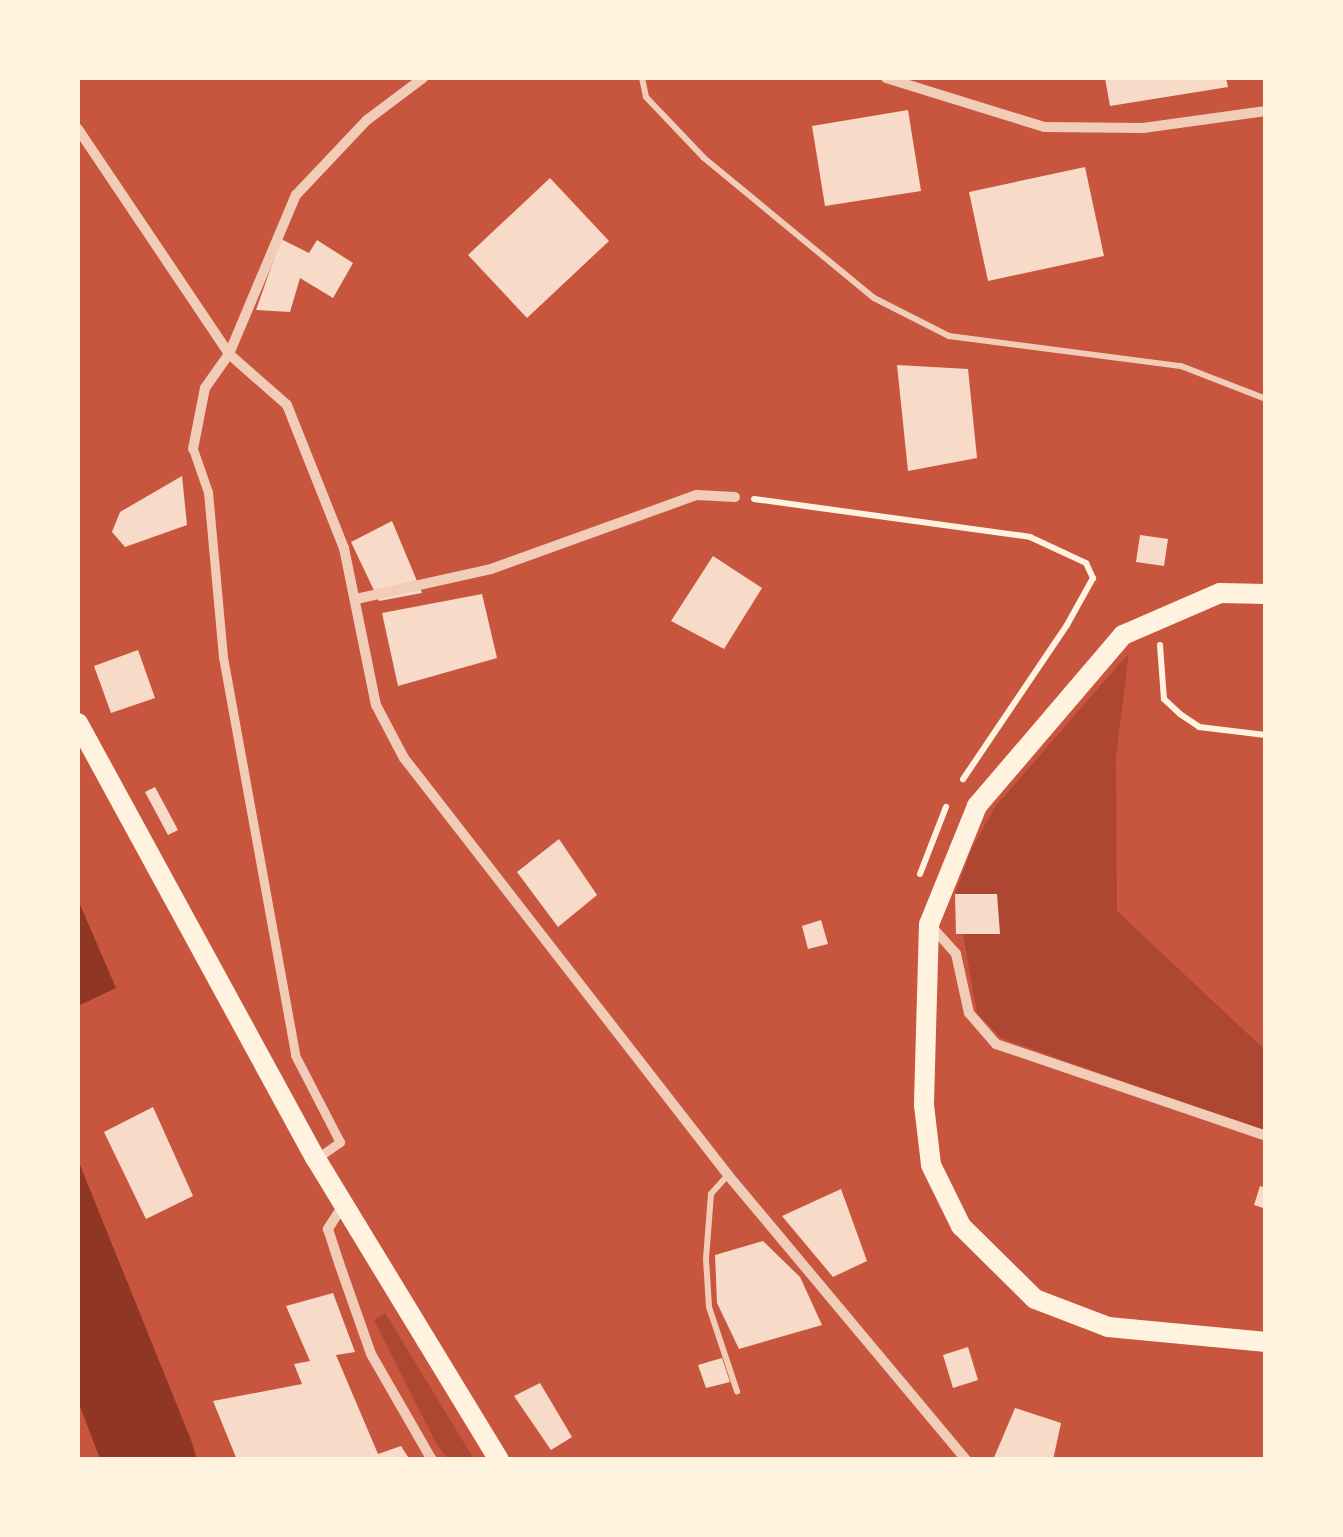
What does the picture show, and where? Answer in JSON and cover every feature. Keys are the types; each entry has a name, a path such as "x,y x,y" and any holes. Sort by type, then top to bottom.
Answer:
{"main road":[{"path":"1266,594 1220,593 1168,610 1123,635 1087,672 977,806 928,924 924,1105 931,1164 961,1226 999,1270 1067,1316 1266,1342"},
{"path":"78,722 316,1159 499,1460"}],"street":[{"path":"316,1159 340,1142 295,1055 223,657 208,492 193,449 204,388 229,354 296,195 367,120 424,78"},
{"path":"886,78 1044,127 1144,128 1266,111"},
{"path":"78,129 229,354 286,405 356,598 376,706 404,758 728,1175 966,1460"},
{"path":"356,598 491,569 697,495 735,497"},
{"path":"928,924 956,954 970,1013 996,1044 1266,1136"},
{"path":"344,1203 328,1229 338,1263 371,1354 432,1460"}],"lane":[{"path":"642,78 646,97 704,158 874,298 949,336 1182,366 1266,399"},
{"path":"728,1175 711,1194 706,1259 709,1307 737,1391"}],"path":[{"path":"735,497 1030,537 1086,564 1094,578 944,811 922,857 928,924"},
{"path":"1168,610 1164,699 1199,727 1266,735"}],"shaded area":[{"path":"1129,653 1116,757 1117,911 1265,1050 1265,1132 1001,1038 977,1013 963,934 1000,934 997,895 955,894 972,848 995,807"},
{"path":"78,900 116,988 78,1006"},
{"path":"78,1160 197,1459 100,1459 78,1401"},
{"path":"385,1313 474,1459 448,1459 437,1445 374,1320"}],"building":[{"path":"1105,78 1226,78 1228,87 1110,106"},
{"path":"908,110 921,191 825,206 812,126"},
{"path":"1085,167 1104,256 988,281 969,192"},
{"path":"550,178 609,241 527,318 468,255"},
{"path":"281,239 309,253 317,240 353,263 333,298 300,278 290,312 256,310"},
{"path":"897,365 968,369 977,458 908,471"},
{"path":"182,476 187,525 125,547 112,532 120,512"},
{"path":"392,521 422,593 379,601 351,542"},
{"path":"1140,535 1168,539 1164,566 1136,562"},
{"path":"713,556 762,588 724,649 671,621"},
{"path":"482,594 497,658 398,686 382,613"},
{"path":"138,650 155,698 111,713 94,666"},
{"path":"155,787 178,830 168,835 145,792"},
{"path":"559,839 597,895 558,927 517,872"},
{"path":"955,894 997,894 1000,934 956,934"},
{"path":"821,920 828,944 808,949 802,926"},
{"path":"153,1107 193,1196 146,1219 104,1132"},
{"path":"1260,1186 1266,1188 1266,1209 1254,1205"},
{"path":"841,1189 867,1261 833,1277 782,1216"},
{"path":"763,1241 800,1277 822,1325 739,1349 717,1303 715,1255"},
{"path":"333,1293 355,1352 336,1355 378,1454 401,1446 410,1460 237,1460 213,1401 302,1384 294,1364 310,1361 286,1306"},
{"path":"968,1347 978,1380 953,1388 943,1355"},
{"path":"722,1358 730,1382 706,1388 698,1365"},
{"path":"540,1383 572,1437 551,1450 514,1396"},
{"path":"1015,1408 1061,1423 1053,1460 993,1460"}]}
